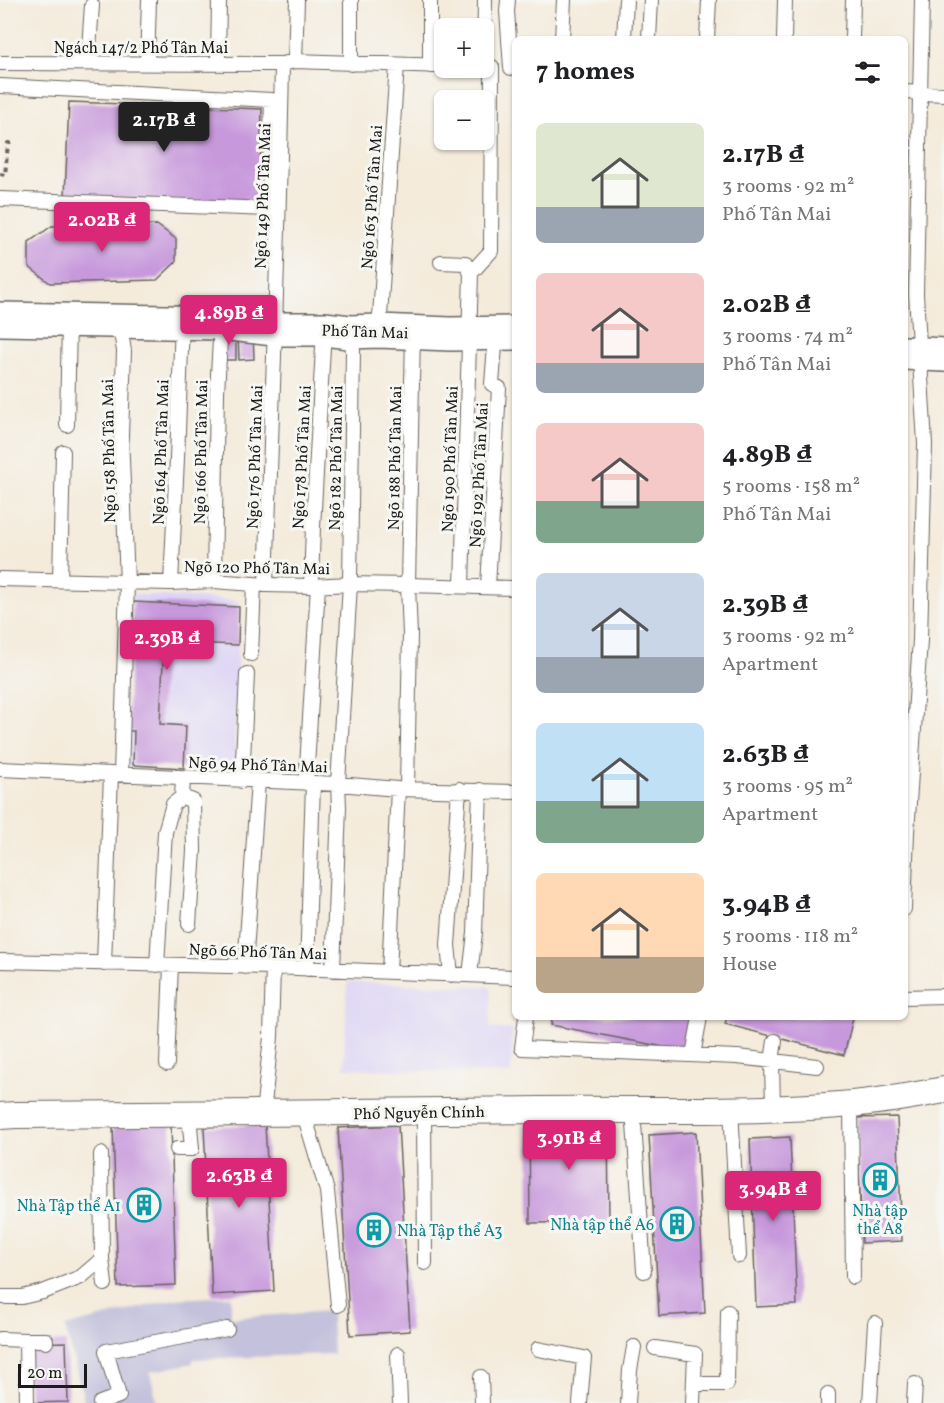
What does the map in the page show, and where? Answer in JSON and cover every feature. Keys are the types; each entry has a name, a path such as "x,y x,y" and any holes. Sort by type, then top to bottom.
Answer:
{"street":[{"name":"Phố Tân Mai","path":"0,319 119,320 220,323 274,329 493,333"},
{"name":"Phố Nguyễn Chính","path":"0,1116 773,1108 851,1104 944,1090"}],"lane":[{"path":"147,64 149,0"},
{"path":"218,64 219,0"},
{"name":"Ngõ 149 Phố Tân Mai","path":"274,329 288,63 297,0"},
{"path":"351,0 351,64"},
{"path":"430,0 434,38"},
{"path":"485,0 485,18"},
{"path":"508,0 512,58"},
{"path":"562,36 564,0"},
{"path":"624,36 626,0"},
{"path":"649,36 651,0"},
{"path":"708,36 709,0"},
{"path":"784,36 785,0"},
{"path":"852,36 853,0"},
{"path":"908,798 920,640 926,444 923,354 916,294 922,0"},
{"path":"88,63 92,5"},
{"name":"Ngách 147/2 Phố Tân Mai","path":"0,63 288,63 434,66"},
{"name":"Ngõ 163 Phố Tân Mai","path":"351,331 397,65"},
{"path":"494,67 512,68"},
{"path":"471,273 491,251 486,78"},
{"path":"0,86 272,100 269,209 0,199"},
{"path":"908,92 944,94"},
{"path":"441,262 465,263 471,273 493,333"},
{"path":"67,425 69,320"},
{"name":"Ngõ 158 Phố Tân Mai","path":"104,964 127,582 121,435 124,351 119,320"},
{"name":"Ngõ 164 Phố Tân Mai","path":"171,583 182,322"},
{"name":"Ngõ 166 Phố Tân Mai","path":"214,581 220,323"},
{"name":"Ngõ 176 Phố Tân Mai","path":"251,654 260,585 274,329"},
{"name":"Ngõ 182 Phố Tân Mai","path":"333,970 338,784 350,584 353,362 351,331"},
{"name":"Ngõ 178 Phố Tân Mai","path":"307,969 315,586 313,527 351,331"},
{"name":"Ngõ 188 Phố Tân Mai","path":"389,972 410,635 408,585 413,332"},
{"name":"Ngõ 190 Phố Tân Mai","path":"462,586 493,333"},
{"name":"Ngõ 192 Phố Tân Mai","path":"488,587 499,388 492,384 493,333"},
{"path":"60,580 63,452"},
{"name":"Ngõ 120 Phố Tân Mai","path":"0,579 512,588"},
{"path":"242,781 247,674"},
{"name":"Ngõ 94 Phố Tân Mai","path":"0,769 512,792"},
{"path":"167,1064 164,965 165,832 173,804 182,797 183,778"},
{"path":"245,967 258,781"},
{"path":"450,975 448,945 459,789"},
{"path":"470,975 475,933 480,790"},
{"path":"182,797 193,801 194,851 189,924"},
{"name":"Ngõ 66 Phố Tân Mai","path":"0,961 273,967 512,977"},
{"path":"263,1114 271,1037 273,967"},
{"path":"908,997 944,996"},
{"path":"526,1020 522,1048 737,1057 818,1066"},
{"path":"693,1055 699,1020"},
{"path":"773,1108 772,1061 775,1041"},
{"path":"851,1104 853,1277"},
{"path":"633,1109 644,1271"},
{"path":"731,1109 739,1256"},
{"path":"424,1112 425,1263"},
{"path":"177,1149 192,1149 189,1114"},
{"path":"303,1114 327,1191 338,1305"},
{"path":"100,1154 102,1259 105,1284"},
{"path":"0,1298 22,1297 43,1292 81,1276 102,1259"},
{"path":"694,1384 727,1384 729,1312"},
{"path":"870,1403 875,1323"},
{"path":"100,1403 119,1396 106,1351 227,1329"},
{"path":"0,1339 46,1340 46,1342"},
{"path":"26,1340 27,1403"},
{"path":"628,1403 634,1347"},
{"path":"655,1348 695,1354 693,1403"},
{"path":"538,1349 584,1358 580,1403"},
{"path":"398,1354 400,1403"},
{"path":"481,1377 482,1403"},
{"path":"914,1403 915,1384"}],"path":[{"path":"3,174 8,143 13,143"}],"shaded area":[{"path":"132,594 239,601 234,770 125,765"},
{"path":"347,982 491,987 490,1028 513,1030 511,1074 344,1068"},
{"path":"231,1296 231,1318 331,1311 333,1354 193,1359 193,1363 150,1372 157,1403 85,1403 65,1327 174,1299"}],"building":[{"path":"69,102 262,109 259,204 65,197"},
{"path":"157,225 176,239 176,262 157,280 50,283 29,267 29,242 52,226"},
{"path":"223,332 236,332 236,360 222,360"},
{"path":"238,332 253,332 254,359 239,360"},
{"path":"133,602 239,607 238,645 164,642 160,724 186,726 184,768 133,765 134,731 127,731"},
{"path":"552,1020 696,1020 690,1052 551,1025"},
{"path":"726,1020 853,1020 844,1055 725,1024"},
{"name":"Nhà tập thể A8","path":"897,1117 902,1241 862,1243 857,1118"},
{"path":"608,1119 609,1222 530,1223 529,1120"},
{"name":"Nhà Tập thể A1","path":"171,1124 176,1285 118,1287 113,1126"},
{"path":"265,1124 274,1291 212,1295 204,1127"},
{"name":"Nhà Tập thể A3","path":"398,1125 410,1331 350,1335 338,1128"},
{"name":"Nhà tập thể A6","path":"696,1132 705,1313 659,1316 649,1135"},
{"path":"790,1137 797,1305 756,1307 750,1139"},
{"path":"66,1342 68,1402 29,1403 27,1343"}],"place":[{"name":"Nhà tập thể A8","path":"880,1180"},
{"name":"Nhà Tập thể A1","path":"144,1205"},
{"name":"Nhà tập thể A6","path":"677,1224"},
{"name":"Nhà Tập thể A3","path":"374,1230"}]}
